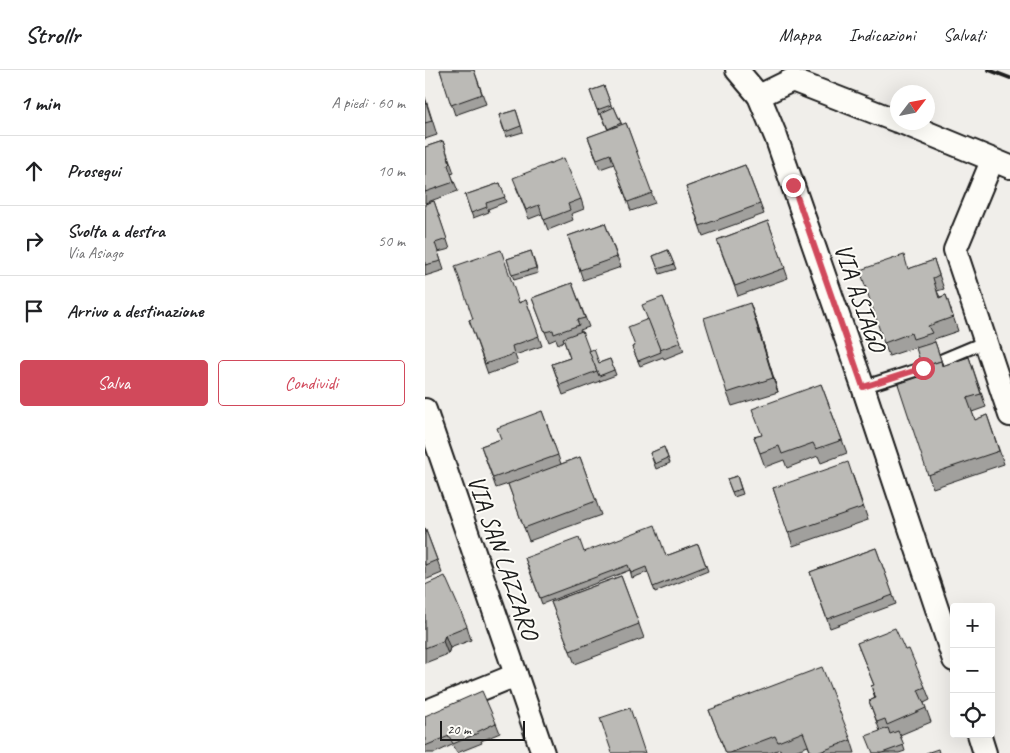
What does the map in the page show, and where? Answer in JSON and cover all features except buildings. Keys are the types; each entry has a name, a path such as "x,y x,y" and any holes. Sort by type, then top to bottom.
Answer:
{"street":[{"name":"VIA ASIAGO","path":"737,70 759,96 776,137 863,387 950,648"},
{"path":"759,96 792,80 890,118"},
{"path":"918,130 1001,164 955,250 1010,415"},
{"name":"VIA SAN LAZZARO","path":"425,410 433,460 516,674 543,753"},
{"name":"VIA SAN LAZZARO","path":"425,712 516,674"},
{"path":"980,738 985,753"}],"lane":[{"path":"863,387 923,368 985,342"}],"railway":[{"path":"989,70 1010,78"}],"route":[{"path":"793,185 863,387 923,368"}]}
